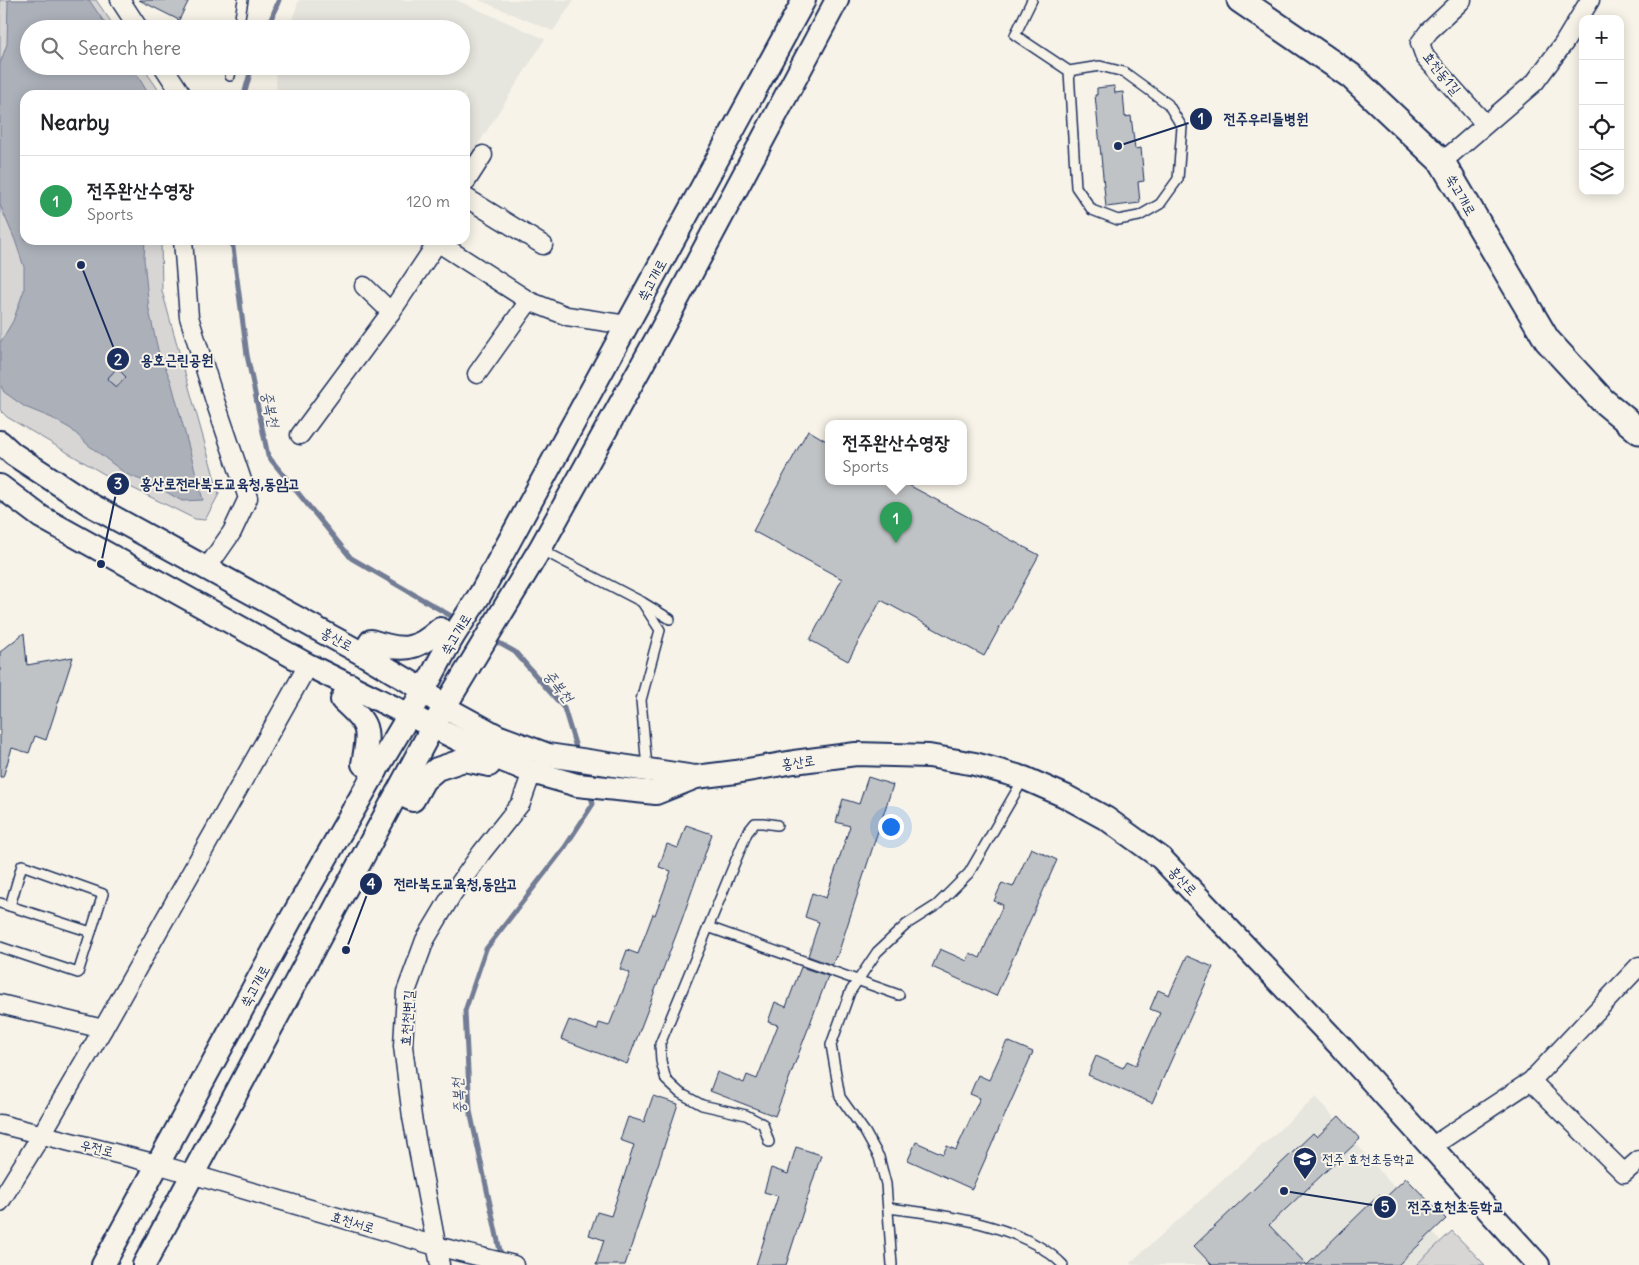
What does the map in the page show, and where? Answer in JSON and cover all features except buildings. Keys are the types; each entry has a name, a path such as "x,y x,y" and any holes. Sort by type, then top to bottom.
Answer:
{"main road":[{"name":"쑥고개로","path":"1240,0 1351,76 1442,162 1547,340 1602,400 1639,431"}],"street":[{"path":"120,0 133,20"},
{"name":"쑥고개로","path":"102,1265 291,919 424,690 443,642 481,593 804,0"},
{"name":"쑥고개로","path":"144,1265 438,716 471,666 504,607 540,549 664,326 837,0"},
{"name":"효천동1길","path":"1462,0 1429,31 1420,43 1425,56 1485,124"},
{"path":"1442,162 1534,82 1564,43 1590,0"},
{"path":"169,75 179,90"},
{"path":"470,175 483,155"},
{"path":"470,200 543,245"},
{"path":"183,245 190,317 215,401 248,498 232,532 208,568"},
{"path":"300,436 391,312 434,245"},
{"path":"444,245 529,302 567,316 627,325"},
{"path":"364,286 391,312"},
{"path":"477,374 529,302"},
{"name":"홍산로","path":"0,442 13,454 91,505 363,654 424,690 438,716 492,756 543,768 621,767 696,778"},
{"name":"홍산로","path":"0,486 41,517 308,665 410,714 438,716 506,740 543,768 577,785 656,793 696,778 856,754 929,756 975,764 1024,778 1066,796 1108,819 1161,858 1341,1048 1538,1265"},
{"path":"363,654 371,641 395,649 443,642"},
{"path":"0,1202 103,1029 308,665"},
{"path":"350,685 342,700 362,718 368,737 363,764 376,771"},
{"path":"397,794 413,800 424,780 437,769 464,760 488,765 492,756"},
{"name":"효천천변길","path":"440,1265 412,1117 404,1046 406,992 425,940 453,893 521,803 543,768"},
{"path":"1431,1147 1531,1081 1639,966"},
{"path":"0,1004 103,1029"},
{"path":"1531,1081 1624,1172 1639,1160"},
{"name":"우전로","path":"0,1124 194,1174"},
{"name":"효천서로","path":"194,1174 436,1246 514,1265"}],"lane":[{"path":"240,20 243,0"},
{"path":"1032,0 1015,35 1069,71 1100,66 1124,72 1168,104 1182,127 1178,179 1160,204 1139,216 1118,220 1092,210 1076,187 1069,71"},
{"path":"540,549 642,602 670,619"},
{"path":"642,602 660,630 641,700 647,771"},
{"path":"892,1265 886,1184 879,1157 840,1097 831,1045 850,992 877,952 907,924 937,905 969,873 1024,778"},
{"path":"769,1142 763,1124 746,1115 702,1106 680,1093 666,1080 661,1061 660,1044 747,833 755,823 764,822 777,825"},
{"path":"0,947 78,973 103,894 22,865 10,906"},
{"path":"0,903 91,932"},
{"path":"708,927 899,995"},
{"path":"888,1208 937,1214 981,1224 1037,1244 1063,1265"}],"shaded area":[{"path":"0,0 96,0 110,20 20,20 20,75 148,75 159,90 20,90 20,245 161,245 162,291 219,494 205,520 195,519 104,474 7,417 0,410"},
{"path":"8,0 89,0 103,20 20,20 20,75 137,75 146,90 20,90 20,245 145,245 144,259 149,310 158,350 171,381 203,500 182,501 156,486 126,474 71,429 52,418 25,407 4,392 0,384 0,343 13,321 24,290 24,267 0,205 0,64 7,44"},
{"path":"299,0 456,0 545,39 470,157 470,90 277,90 276,75 470,75 470,20 292,20"},
{"path":"479,0 574,0 553,31"},
{"name":"전주 효천초등학교","path":"1316,1097 1461,1265 1132,1265 1130,1263"},
{"path":"1452,1231 1485,1265 1416,1265"}],"waterway":[{"name":"중복천","path":"271,20 279,0"},
{"name":"중복천","path":"245,90 250,75"},
{"name":"중복천","path":"233,245 247,355 268,456 351,558 458,620"},
{"name":"중복천","path":"492,639 515,652 564,708 578,754"},
{"name":"중복천","path":"502,1260 470,1111 465,1011 486,949 565,847 593,804 590,793"}],"place":[{"name":"전주우리들병원","path":"1118,146"},
{"name":"용호근린공원","path":"81,265"},
{"name":"전주완산수영장","path":"896,543"},
{"name":"홍산로전라북도교육청,동암고","path":"101,564"},
{"name":"전라북도교육청,동암고","path":"346,950"},
{"name":"전주 효천초등학교","path":"1305,1180"},
{"name":"전주효천초등학교","path":"1284,1191"}]}
